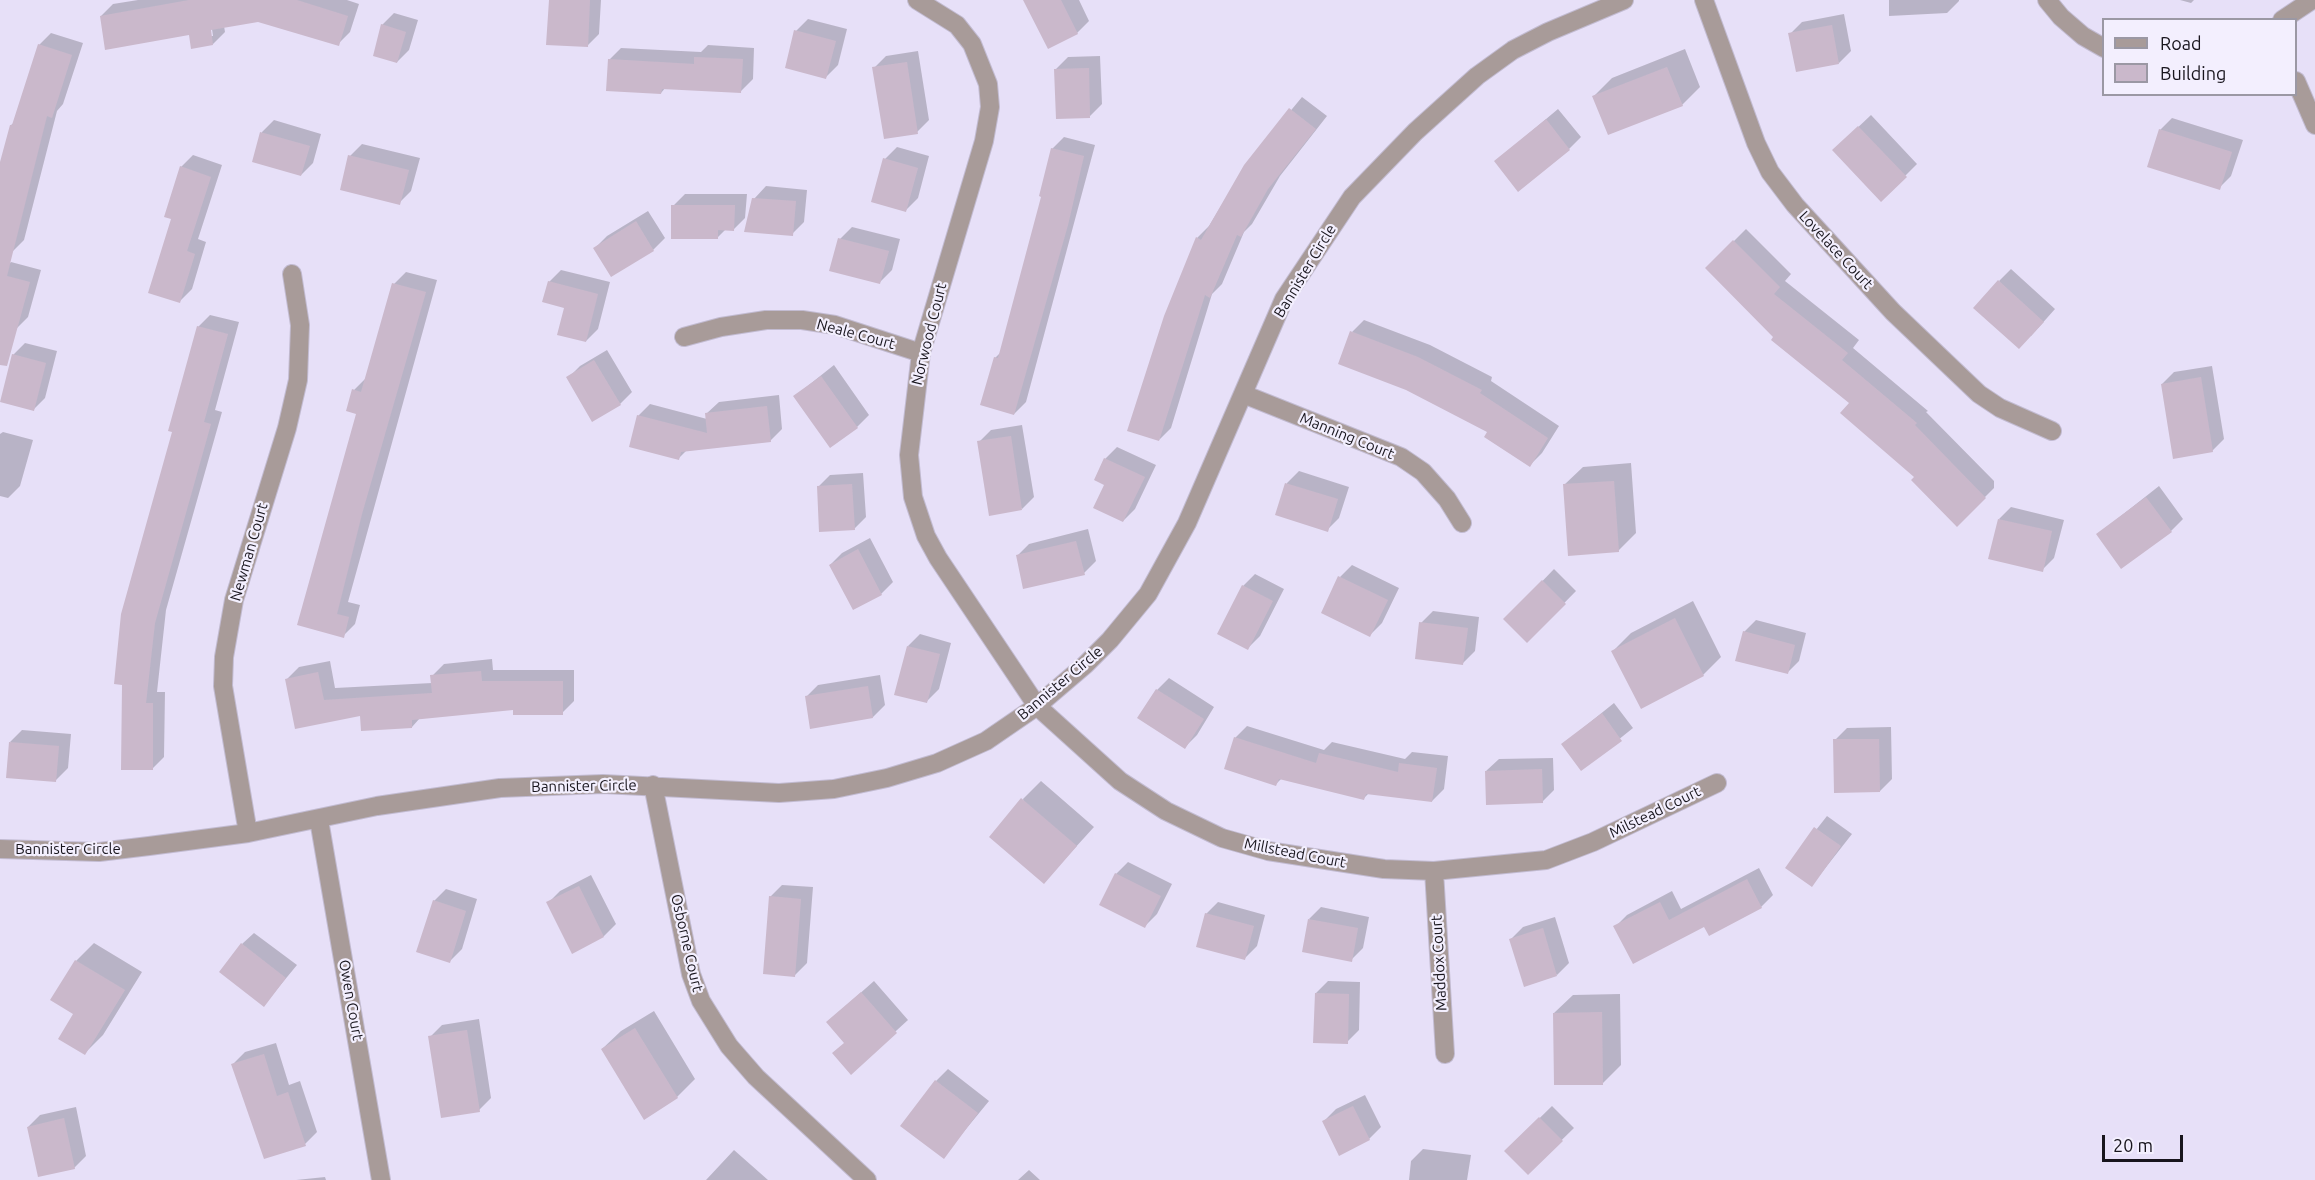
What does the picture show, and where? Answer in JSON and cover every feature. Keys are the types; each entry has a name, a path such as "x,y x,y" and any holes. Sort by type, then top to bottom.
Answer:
{"street":[{"name":"Norwood Court","path":"916,0 957,25 972,44 988,84 990,107 984,141 921,353 909,455 913,497 918,516 938,558 1037,706"},
{"name":"Bannister Circle","path":"0,849 99,852 248,833 319,820 377,806 500,788 603,784 779,793 834,789 887,778 937,764 986,741 1037,706 1110,640 1148,594 1187,523 1284,299 1333,223 1367,180 1415,132 1477,76 1583,8 1624,0"},
{"name":"Lovelace Court","path":"1704,0 1756,143 1770,172 1795,205 1893,312 1979,394 2000,408 2052,431"},
{"path":"2047,0 2076,30 2102,47"},
{"path":"2285,18 2312,0"},
{"path":"2297,85 2315,125"},
{"name":"Newman Court","path":"248,833 223,686 224,657 234,600 287,428 298,380 300,325 292,274"},
{"name":"Neale Court","path":"684,337 721,327 766,320 802,320 835,325 921,353"},
{"name":"Manning Court","path":"1243,394 1401,457 1423,472 1447,499 1462,523"},
{"name":"Millstead Court","path":"1037,706 1120,781 1166,811 1222,838 1268,851 1384,869 1434,871 1546,860 1593,842"},
{"name":"Milstead Court","path":"1593,842 1717,783"},
{"name":"Osborne Court","path":"652,785 691,974 701,1001 729,1046 756,1077 867,1180"},
{"name":"Owen Court","path":"319,820 381,1180"},
{"name":"Maddox Court","path":"1434,871 1445,1054"}],"building":[{"path":"189,0 297,0 348,16 339,46 258,22 211,30 213,45 191,49 189,35 105,50 100,16"},
{"path":"549,0 590,0 588,47 546,45"},
{"path":"1023,0 1061,0 1078,34 1048,49"},
{"path":"381,24 406,32 397,63 373,56"},
{"path":"1832,25 1839,64 1796,72 1788,33"},
{"path":"794,30 836,41 826,79 785,68"},
{"path":"38,44 72,55 52,118 47,116 7,276 30,282 7,366 0,365 0,162 10,125 12,125"},
{"path":"694,57 743,59 741,93 662,89 661,94 606,91 608,59 694,64"},
{"path":"907,62 918,134 884,139 872,67"},
{"path":"1667,67 1683,106 1608,135 1592,96"},
{"path":"1089,68 1090,118 1056,119 1054,69"},
{"path":"1289,108 1316,129 1268,189 1241,237 1237,235 1210,298 1205,295 1159,441 1127,431 1164,316 1196,237 1201,240 1244,165"},
{"path":"1546,119 1570,150 1518,192 1494,161"},
{"path":"1858,126 1907,177 1881,202 1832,150"},
{"path":"2159,129 2232,152 2220,190 2147,167"},
{"path":"260,132 310,146 301,176 252,162"},
{"path":"1051,148 1084,156 1068,225 1014,415 980,405 994,357 998,358 1041,197 1039,196"},
{"path":"348,155 409,170 400,205 340,190"},
{"path":"883,158 918,168 906,212 871,202"},
{"path":"180,166 211,177 187,251 195,254 180,303 148,293 171,219 164,217"},
{"path":"752,198 796,201 793,236 744,232"},
{"path":"671,205 735,205 734,231 718,230 718,239 671,239"},
{"path":"636,221 654,251 611,277 593,248"},
{"path":"838,238 889,251 880,284 829,271"},
{"path":"1733,240 1780,287 1774,294 1848,353 1842,360 1917,423 1915,425 1986,498 1957,527 1911,480 1914,477 1840,413 1849,403 1771,340 1773,337 1705,268"},
{"path":"1998,280 2044,322 2019,349 1973,308"},
{"path":"548,281 598,294 586,342 557,335 564,308 542,302"},
{"path":"392,283 426,292 362,514 337,614 349,617 344,638 297,625 356,414 346,411 352,389 361,392"},
{"path":"197,326 228,334 204,422 211,424 155,623 146,703 153,703 153,770 121,770 122,685 114,684 121,614 172,432 168,431"},
{"path":"1350,331 1418,357 1482,390 1480,393 1548,438 1530,467 1484,437 1487,432 1406,390 1338,364"},
{"path":"12,354 46,363 34,411 0,402"},
{"path":"594,360 621,405 592,422 566,377"},
{"path":"821,376 858,428 830,448 793,396"},
{"path":"2201,377 2213,452 2173,459 2161,384"},
{"path":"767,406 771,442 681,452 679,460 629,447 637,415 707,433 705,413"},
{"path":"1011,436 1022,510 989,516 977,441"},
{"path":"1104,458 1145,477 1123,522 1093,508 1104,485 1094,480"},
{"path":"1614,481 1619,552 1568,556 1563,484"},
{"path":"1285,483 1338,499 1328,532 1275,515"},
{"path":"852,484 855,530 819,532 817,486"},
{"path":"2146,497 2172,532 2121,569 2096,534"},
{"path":"1998,519 2052,531 2043,572 1988,559"},
{"path":"1076,541 1085,575 1023,589 1016,555"},
{"path":"858,549 882,595 853,610 829,565"},
{"path":"1338,576 1388,600 1370,637 1321,613"},
{"path":"1542,580 1566,604 1527,643 1503,619"},
{"path":"1242,585 1273,601 1248,650 1217,634"},
{"path":"1675,618 1704,676 1641,709 1611,651"},
{"path":"1419,622 1468,628 1463,665 1415,659"},
{"path":"1743,631 1795,645 1788,674 1735,661"},
{"path":"907,646 940,654 927,703 894,695"},
{"path":"481,671 482,681 563,681 563,715 513,715 513,710 412,720 412,728 361,731 360,716 295,729 285,679 318,672 324,700 432,693 430,675"},
{"path":"868,686 873,718 810,729 805,696"},
{"path":"1156,689 1204,719 1185,749 1137,718"},
{"path":"1602,713 1622,741 1581,771 1561,744"},
{"path":"1234,737 1316,763 1319,753 1398,772 1399,763 1437,768 1432,802 1366,794 1364,800 1279,779 1276,786 1224,769"},
{"path":"1833,739 1879,739 1880,792 1834,793"},
{"path":"9,742 59,746 56,782 6,778"},
{"path":"1542,769 1543,803 1486,805 1485,771"},
{"path":"1021,798 1077,846 1044,884 989,837"},
{"path":"1814,827 1841,846 1812,887 1785,868"},
{"path":"1115,873 1161,896 1145,928 1099,905"},
{"path":"1747,879 1762,908 1709,936 1704,927 1633,964 1613,926 1660,902 1669,920"},
{"path":"579,886 604,937 572,954 546,902"},
{"path":"769,896 801,899 795,977 763,974"},
{"path":"433,900 466,911 450,963 416,952"},
{"path":"1205,913 1254,926 1245,960 1196,947"},
{"path":"1308,919 1358,928 1352,962 1302,952"},
{"path":"1543,928 1557,976 1524,987 1509,939"},
{"path":"241,943 286,978 264,1007 219,972"},
{"path":"75,960 125,990 85,1055 58,1039 73,1014 50,1000"},
{"path":"861,992 897,1033 851,1075 832,1053 844,1043 826,1022"},
{"path":"1315,993 1349,994 1348,1044 1313,1043"},
{"path":"1602,1012 1603,1085 1554,1085 1553,1013"},
{"path":"635,1028 678,1098 644,1120 601,1049"},
{"path":"467,1030 480,1112 441,1118 428,1036"},
{"path":"264,1054 277,1096 288,1092 306,1146 264,1159 231,1064"},
{"path":"935,1080 978,1113 944,1159 900,1126"},
{"path":"1353,1106 1370,1140 1339,1156 1322,1121"},
{"path":"1539,1117 1563,1141 1528,1175 1504,1151"},
{"path":"64,1118 75,1169 38,1177 27,1127"}]}
